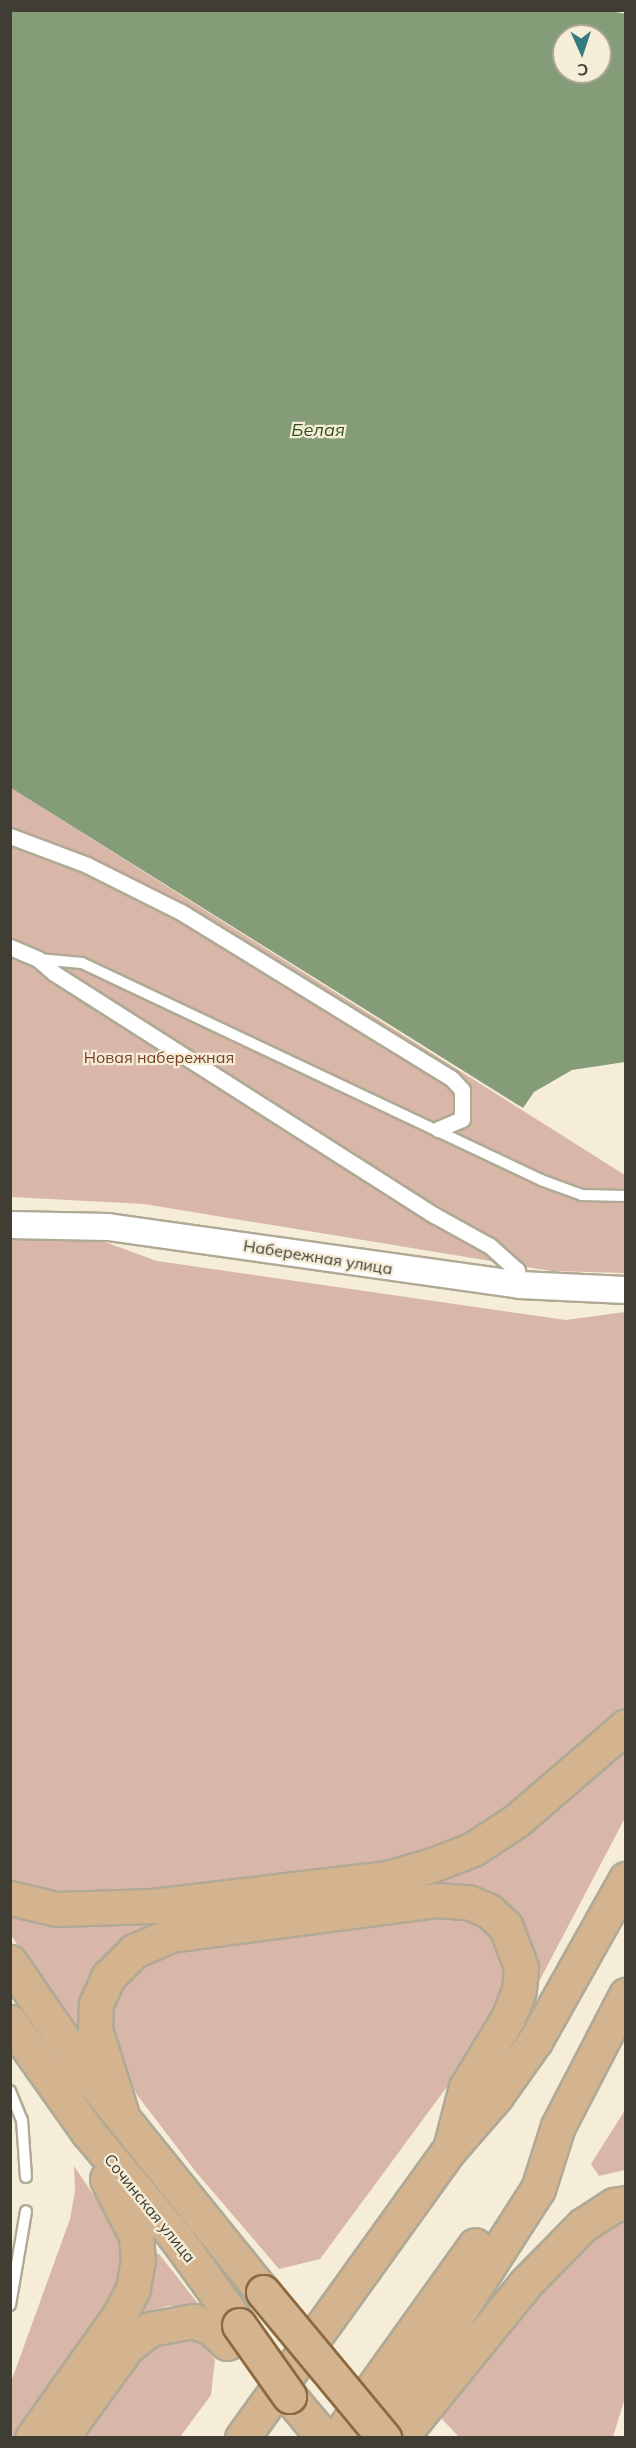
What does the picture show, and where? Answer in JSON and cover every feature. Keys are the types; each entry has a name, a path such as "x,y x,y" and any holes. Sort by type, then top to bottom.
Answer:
{"main road":[{"path":"10,1898 57,1909 152,1906 387,1878 432,1865 473,1849 516,1821 626,1726"},
{"path":"242,2438 450,2149 496,2096 535,2041 626,1879"},
{"path":"121,2112 95,2029 96,2004 108,1977 134,1951 171,1935 436,1900 468,1902 489,1911 506,1927 521,1967 519,1990 508,2018 466,2087 450,2149"},
{"path":"10,1962 87,2074 121,2112 263,2292 384,2438"},
{"path":"378,2438 538,2189 558,2126 626,1995"},
{"name":"Сочинская улица","path":"10,2022 88,2132 177,2239 233,2334 324,2438"},
{"path":"337,2438 558,2126 626,2037"},
{"path":"32,2438 120,2314 136,2269 136,2236 110,2186 88,2132"},
{"path":"400,2438 532,2277 583,2225 606,2210 626,2203"},
{"path":"61,2438 127,2347 150,2329 193,2321 233,2334"}],"street":[{"path":"10,836 87,865 181,912 451,1078 462,1090 462,1119 438,1129"},
{"path":"10,947 38,959 54,973 414,1202 490,1246 517,1270 520,1285"},
{"name":"Набережная улица","path":"10,1225 119,1228 520,1285 626,1290"}],"lane":[{"path":"38,959 82,963 438,1129 541,1180 582,1195 626,1196"},
{"path":"10,2091 22,2120 26,2177"},
{"path":"10,2305 26,2211"}],"green space":[{"name":"Новая набережная","path":"11,788 625,1175 625,1273 551,1271 144,1204 11,1197"},
{"path":"11,1238 105,1242 157,1261 566,1320 625,1312 625,1711 510,1813 427,1855 271,1882 59,1897 11,1886"},
{"path":"625,1745 625,1818 533,1993 536,1966 531,1940 519,1919 430,1887 430,1880"},
{"path":"10,1913 177,1918 127,1940 83,2044 11,1935"},
{"path":"437,1915 465,1915 482,1921 504,1950 508,1989 455,2076 320,2259 279,2269 196,2172 137,2095 116,2055 109,2027 111,2004 121,1984 141,1963 174,1950"},
{"path":"625,2110 625,2170 599,2176 591,2164"},
{"path":"74,2166 111,2221 119,2240 122,2260 119,2282 108,2309 18,2437 11,2438 11,2382 70,2219 75,2191"},
{"path":"625,2218 625,2398 613,2437 459,2437 440,2417 570,2259 605,2226"},
{"path":"155,2254 159,2254 200,2306 168,2306 138,2315 152,2281"},
{"path":"195,2337 215,2359 211,2395 180,2437 83,2438 141,2358 158,2344"}],"water":[{"name":"Белая","path":"11,11 611,11 626,14 625,1062 572,1070 534,1092 523,1108 11,788"}]}
